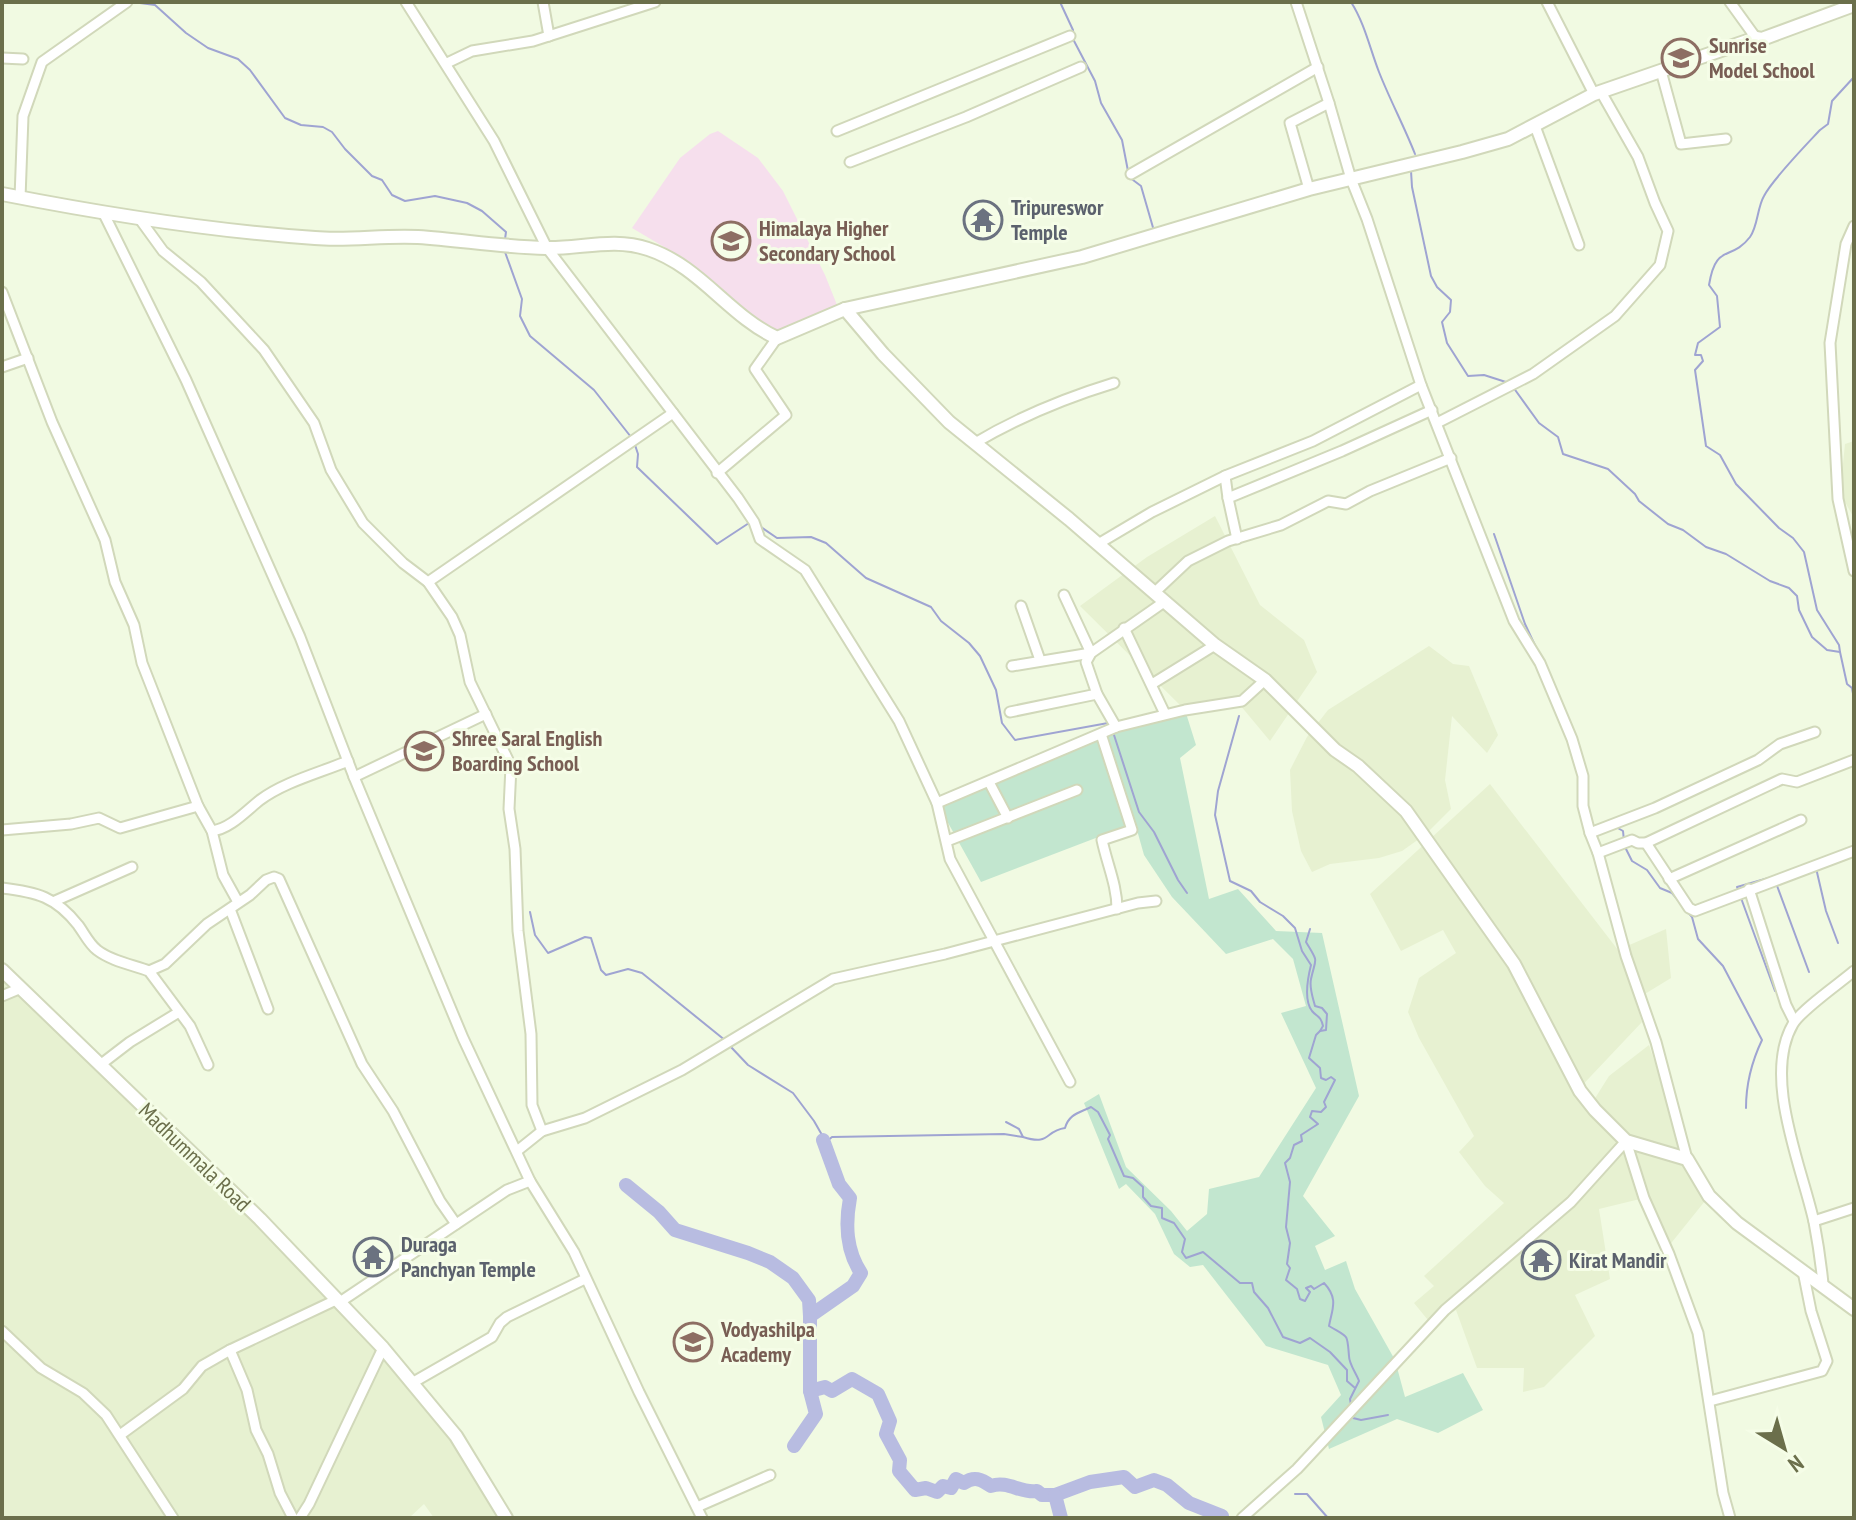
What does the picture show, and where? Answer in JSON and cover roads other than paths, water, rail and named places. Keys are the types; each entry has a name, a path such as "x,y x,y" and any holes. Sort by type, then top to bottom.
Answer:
{"street":[{"path":"20,198 23,116 42,62 127,2"},
{"path":"406,2 494,141 547,248 738,498 754,522 760,539 805,570 899,721 937,803 950,859 1070,1082"},
{"path":"543,2 549,36"},
{"path":"447,63 472,51 549,36 655,2"},
{"path":"1296,2 1351,179 1421,385 1514,621 1540,663 1572,739 1583,776 1583,806 1590,833 1626,956 1656,1042 1687,1159 1709,1196 1737,1223 1854,1309"},
{"path":"1437,423 1533,374 1615,316 1660,265 1668,231 1638,157 1597,93 1547,2"},
{"path":"1730,2 1756,38"},
{"path":"717,473 786,415 755,369 777,338 845,309 1082,257 1309,189 1508,139 1597,93 1854,5"},
{"path":"837,131 1070,36"},
{"path":"2,58 23,59"},
{"path":"850,162 966,117 1081,67"},
{"path":"1131,174 1318,67"},
{"path":"1661,71 1681,144 1726,139"},
{"path":"1309,189 1290,123 1329,103"},
{"path":"1535,126 1579,245"},
{"path":"2,194 139,218 317,239 415,237 547,248 619,242 649,249 675,262 761,331 777,338"},
{"path":"103,212 186,380 300,637 354,777 463,1038 530,1181 574,1252 702,1518"},
{"path":"139,218 163,251 201,282 264,350 314,423 331,470 363,523 403,563 428,582 452,617 460,635 470,682 511,766 509,809 515,849 518,931 531,1034 532,1105 542,1131"},
{"path":"1854,226 1846,244 1830,343 1838,499 1854,571"},
{"path":"2,292 52,422 105,540 115,582 134,625 142,663 198,806 212,831 223,875 268,1009"},
{"path":"845,309 949,422 1215,645 1265,680 1335,750 1358,766 1406,811 1514,964 1580,1091 1626,1141 1644,1198 1669,1254 1698,1333 1723,1493 1730,1518"},
{"path":"2,367 28,358"},
{"path":"975,443 1064,399 1114,383"},
{"path":"1098,544 1152,512 1225,476 1313,441 1421,385"},
{"path":"1228,498 1432,410"},
{"path":"428,582 673,413"},
{"path":"1116,727 1097,694 1086,662 1091,653 1159,597 1188,561 1237,539 1281,525 1328,501 1346,504 1392,481 1451,458"},
{"path":"1225,476 1237,539"},
{"path":"1064,595 1091,653"},
{"path":"1021,606 1040,660"},
{"path":"1124,628 1165,714"},
{"path":"1152,684 1215,645"},
{"path":"1012,666 1091,653"},
{"path":"937,803 1116,727 1165,714 1242,701 1265,680"},
{"path":"1010,712 1097,694"},
{"path":"354,777 486,714"},
{"path":"1590,833 1655,808 1758,760 1780,744 1815,732"},
{"path":"1101,734 1132,830 1102,840 1117,888 1117,909"},
{"path":"1598,853 1632,840 1646,843 1782,779 1797,782 1854,760"},
{"path":"212,831 223,828 283,787 348,761"},
{"path":"989,782 1008,818"},
{"path":"947,841 1077,790"},
{"path":"2,830 71,824 99,818 120,828 198,806"},
{"path":"1669,879 1801,820"},
{"path":"1646,843 1689,908 1695,911 1854,851"},
{"path":"55,901 132,867"},
{"path":"149,971 165,964 207,924 266,880 279,879 362,1064 393,1111 440,1201 456,1224"},
{"path":"2,888 42,895 55,901 68,912 94,949 149,971 190,1026 208,1065"},
{"path":"1749,889 1786,1005 1794,1021"},
{"path":"517,1151 542,1131 585,1118 705,1058 833,979 1156,901"},
{"name":"Madhummala Road","path":"2,970 260,1219 339,1300 456,1436 506,1518"},
{"path":"1823,1284 1814,1221 1787,1119 1782,1073 1785,1044 1794,1021 1854,971"},
{"path":"2,996 21,988"},
{"path":"100,1065 179,1012"},
{"path":"1626,1141 1687,1159"},
{"path":"1242,1518 1297,1469 1445,1310 1571,1202 1626,1141"},
{"path":"120,1435 183,1389 202,1366 339,1300 507,1190 530,1181"},
{"path":"1814,1221 1854,1208"},
{"path":"1710,1401 1822,1371 1827,1366 1803,1271"},
{"path":"412,1383 492,1337 507,1317 585,1279"},
{"path":"2,1331 41,1368 83,1393 106,1415 173,1518"},
{"path":"300,1518 383,1348"},
{"path":"230,1350 247,1390 256,1430 293,1518"},
{"path":"697,1507 770,1475"}],"waterway":[{"path":"1060,2 1073,30 1073,39 1095,81 1101,103 1122,140 1128,171"},
{"path":"1351,2 1415,154"},
{"path":"140,3 155,5 208,48 238,59 250,70 285,118 332,132 372,176 382,180 392,195 405,201 435,196 467,203 482,211 506,232 505,239"},
{"path":"1840,652 1839,645 1817,610 1804,552 1736,484 1720,455 1706,446 1695,370 1703,361 1701,355 1695,355 1698,343 1720,327 1717,296 1709,285 1716,263 1750,237 1768,189 1828,124 1832,101 1854,77"},
{"path":"1411,171 1431,276 1437,287 1451,300 1450,312 1442,322 1447,343 1468,376 1484,375 1509,383"},
{"path":"1129,177 1141,186 1154,231"},
{"path":"505,252 522,299 520,316 530,336 594,390 631,437"},
{"path":"1513,387 1539,423 1558,437 1563,454 1608,469 1639,501 1668,524 1770,581 1789,588 1797,596 1799,610 1812,637 1827,650 1840,652 1847,684 1852,688 1854,699"},
{"path":"634,442 638,454 637,467 717,544 749,523"},
{"path":"761,527 777,538 811,537 826,543 866,578 931,607 941,621 980,656 996,690 1002,723 1015,740 1108,723"},
{"path":"1494,534 1525,624 1554,686"},
{"path":"1239,716 1218,791 1215,815 1230,881 1251,891 1260,902 1283,916 1295,928 1302,951 1311,965 1308,1000 1322,1023 1320,1031"},
{"path":"1114,735 1139,812 1154,832 1187,893"},
{"path":"1616,827 1623,831 1624,841"},
{"path":"1625,847 1632,861 1647,870 1660,888 1672,893 1678,900"},
{"path":"1816,868 1826,911 1838,943"},
{"path":"1739,892 1737,887 1772,877"},
{"path":"1776,883 1809,972"},
{"path":"1741,898 1775,991"},
{"path":"1687,911 1692,917 1698,939 1723,966 1762,1040 1750,1073 1746,1108"},
{"path":"530,912 535,935 548,953 585,937 591,938 601,970 606,975 628,969 642,973 726,1041"},
{"path":"1310,929 1306,942 1315,960 1312,993 1315,1006 1327,1014 1326,1030 1316,1035 1309,1058 1320,1068 1321,1078 1326,1080 1331,1077 1335,1080 1324,1102 1326,1107 1321,1112 1312,1111 1310,1117 1318,1124 1301,1135 1302,1141 1294,1145 1285,1163 1290,1182 1286,1227 1290,1243 1287,1264 1290,1268 1286,1280 1305,1301 1310,1292 1306,1288 1311,1286 1314,1289 1324,1283 1332,1294 1329,1326 1346,1337 1350,1362 1359,1381 1350,1399 1351,1405"},
{"path":"730,1046 748,1065 793,1093 826,1142 832,1137 1004,1134 1023,1137"},
{"path":"1006,1122 1019,1129 1023,1137 1038,1140 1065,1128 1072,1117 1091,1107 1098,1112 1110,1135 1108,1139 1124,1176 1133,1178 1143,1187 1143,1197 1151,1206 1162,1208 1162,1218 1174,1223 1185,1239 1182,1252 1186,1258 1203,1252 1240,1283 1252,1283 1254,1292 1268,1308 1283,1337 1300,1343 1310,1338 1330,1352 1347,1370 1347,1381 1355,1388"},
{"path":"794,1446 816,1414 810,1391 810,1316 853,1286 861,1273 848,1237 850,1198 839,1184 823,1140"},
{"path":"626,1185 659,1212 675,1230 748,1253 770,1262 793,1278 809,1300 810,1316"},
{"path":"810,1391 825,1387 832,1391 852,1379 878,1394 890,1421 886,1434 900,1460 899,1471 915,1490 926,1488 937,1492 943,1486 951,1488 956,1479 964,1483 974,1479 991,1486 1003,1485 1037,1491 1042,1495 1055,1495 1090,1482 1124,1477 1135,1487 1154,1480 1167,1485 1189,1503 1222,1516"},
{"path":"1353,1415 1353,1418 1361,1420 1388,1415"},
{"path":"1295,1494 1307,1494 1328,1518"},
{"path":"1055,1495 1061,1518"}],"place":[{"name":"Sunrise Model School","path":"1681,58"},
{"name":"Tripureswor Temple","path":"983,220"},
{"name":"Himalaya Higher Secondary School","path":"731,241"},
{"name":"Shree Saral English Boarding School","path":"424,751"},
{"name":"Duraga Panchyan Temple","path":"373,1257"},
{"name":"Kirat Mandir","path":"1541,1260"},
{"name":"Vodyashilpa Academy","path":"693,1342"}]}
